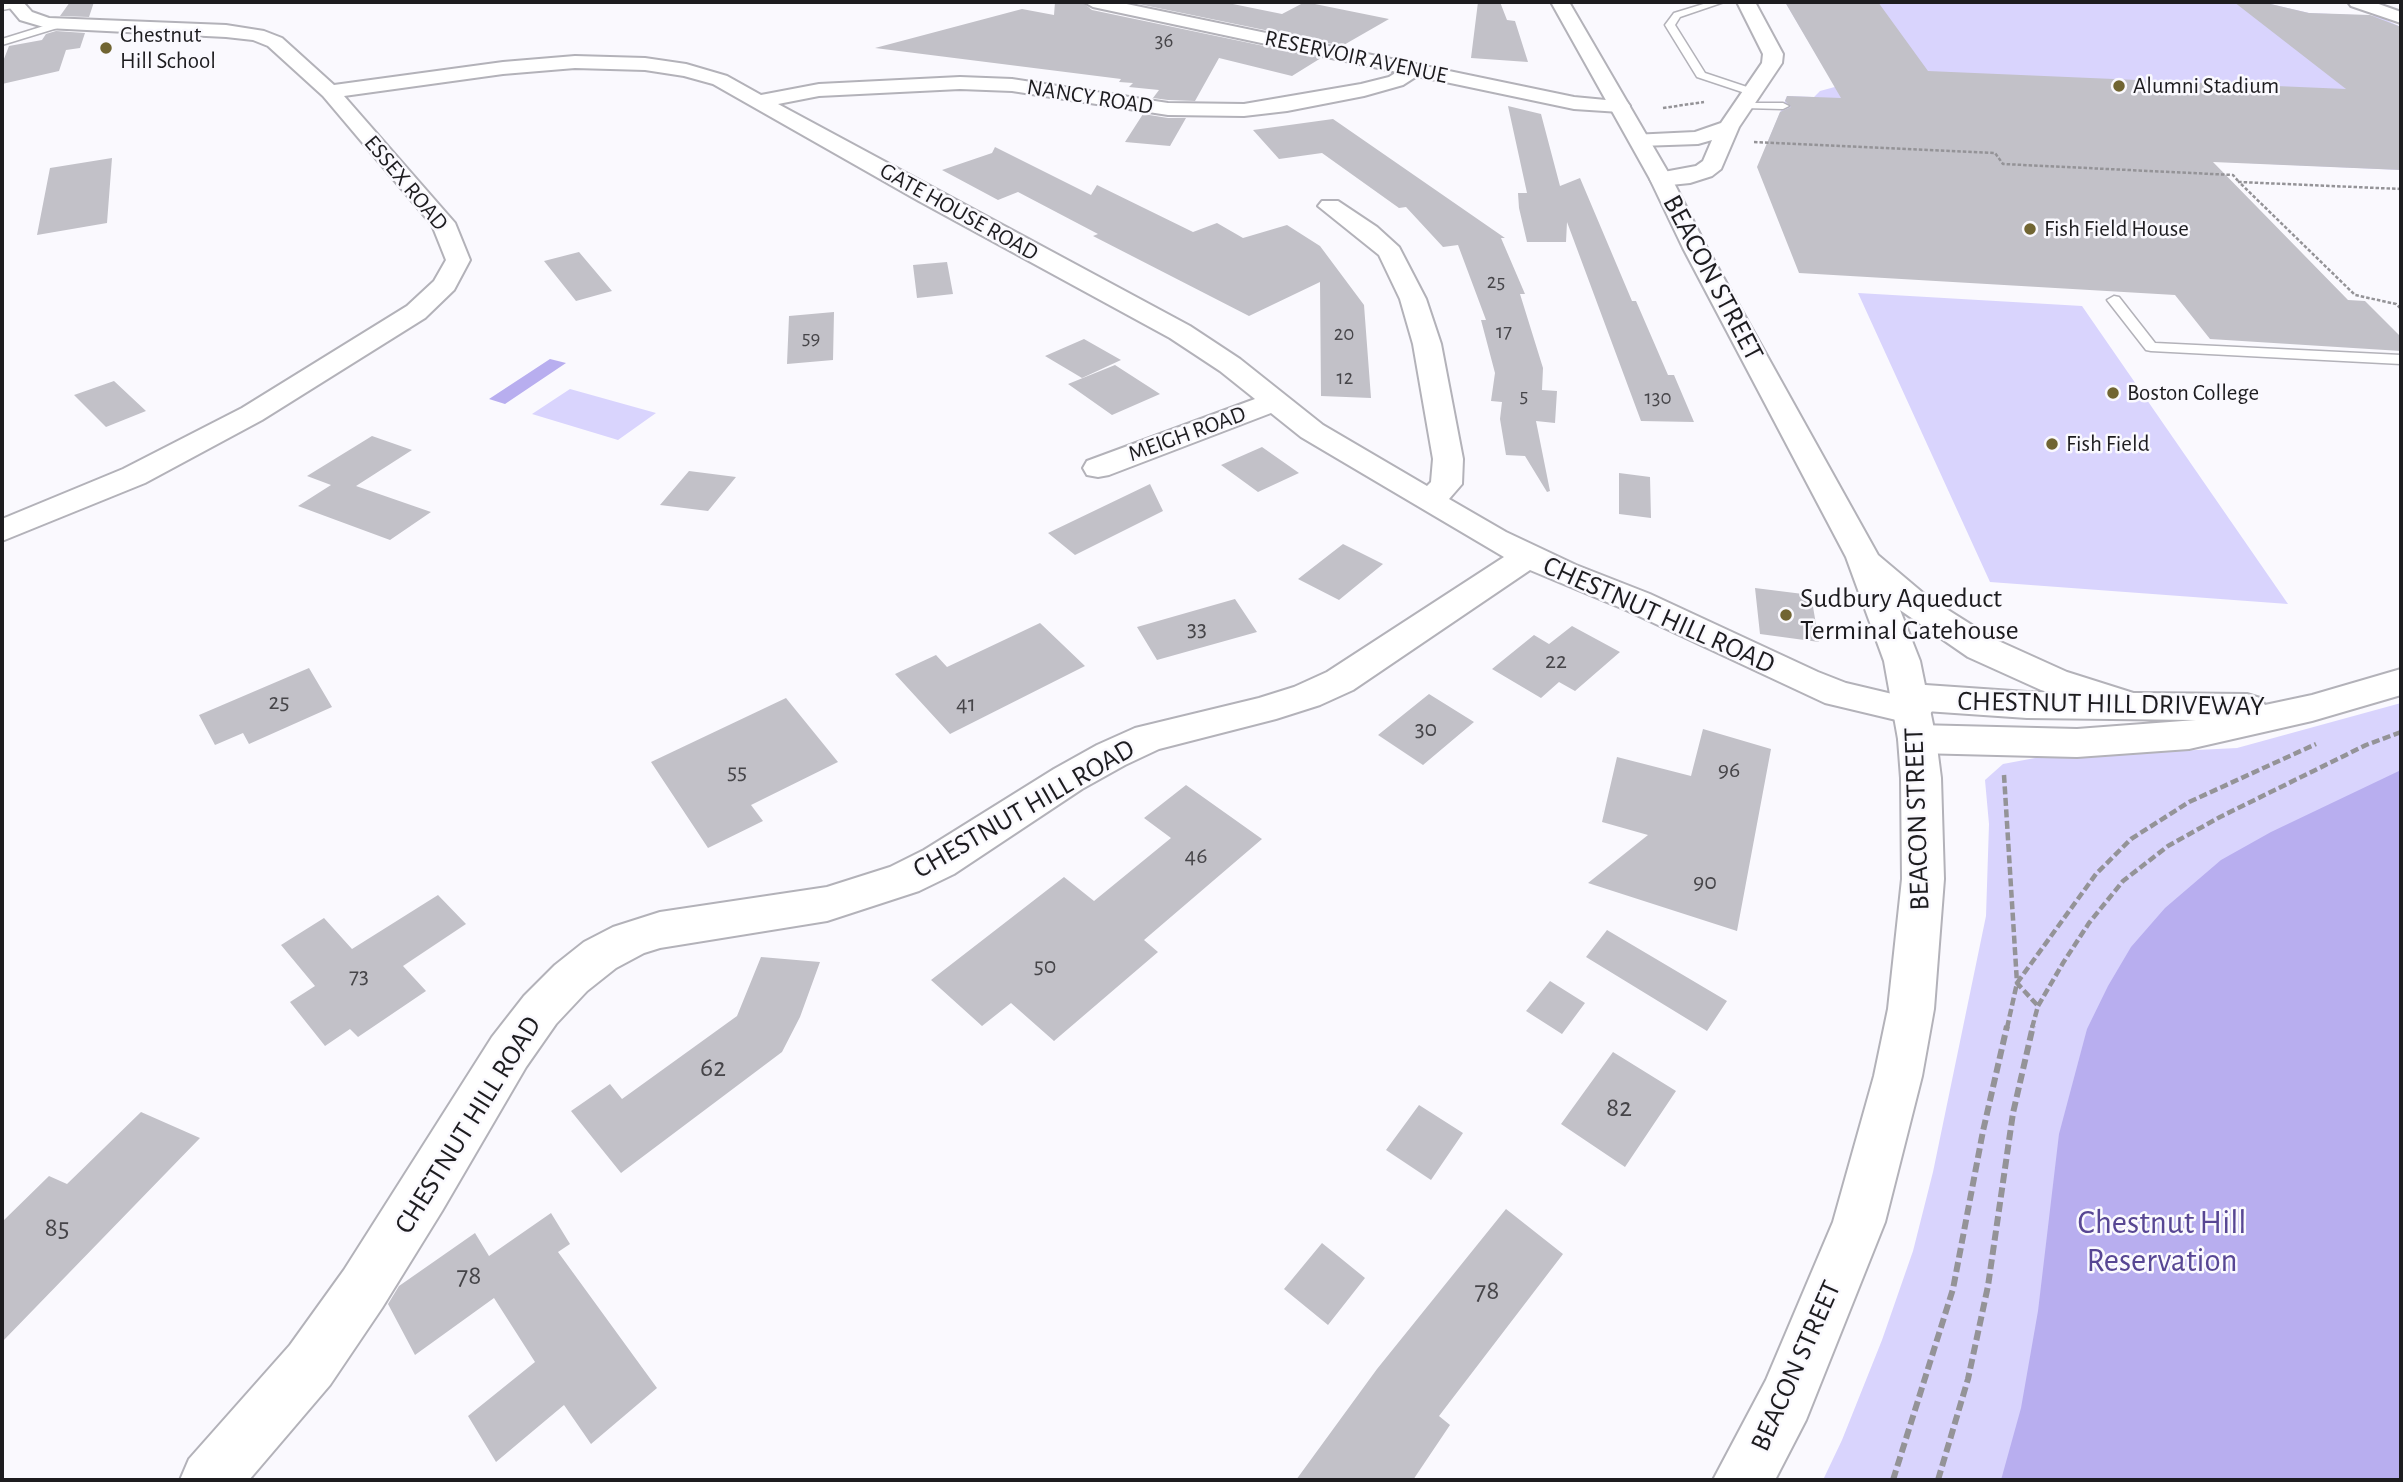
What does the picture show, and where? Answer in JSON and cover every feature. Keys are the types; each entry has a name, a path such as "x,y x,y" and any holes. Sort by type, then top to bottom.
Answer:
{"street":[{"name":"RESERVOIR AVENUE","path":"1093,2 1583,104 1620,106"},
{"name":"BEACON STREET","path":"1560,2 1640,140 1695,248 1863,557 1888,618 1913,716 1921,778 1923,879 1913,996 1898,1076 1854,1234 1786,1400 1743,1480"},
{"path":"1661,179 1690,176 1713,164 1728,127 1773,58 1746,2"},
{"path":"2357,2 2401,18"},
{"name":"ESSEX ROAD","path":"2,531 134,476 222,430 416,312 446,285 458,260 443,223 330,92 275,42 257,35 218,31 60,24 36,20 10,5"},
{"name":"GATE HOUSE ROAD","path":"330,92 529,65 600,62 645,64 704,75 733,86 937,201 1180,332 1230,365 1324,439 1528,556"},
{"name":"NANCY ROAD","path":"761,101 819,90 960,83 1021,87 1168,109 1244,110 1287,105 1364,90 1396,80 1414,69"},
{"path":"1640,140 1698,138 1728,127"},
{"path":"1330,206 1368,232 1390,252 1413,299 1427,344 1448,459 1446,484 1430,501"},
{"name":"MEIGH ROAD","path":"1098,468 1276,401"},
{"name":"CHESTNUT HILL ROAD","path":"210,1480 310,1365 390,1247 509,1052 532,1021 571,978 600,955 629,940 660,930 827,904 904,879 939,862 1068,779 1111,755 1149,738 1189,726 1263,710 1307,696 1340,681 1528,556 1638,601 1805,681 1838,694 1913,716"},
{"path":"1863,557 1917,606 1981,648 2054,681 2133,706"},
{"name":"CHESTNUT HILL DRIVEWAY","path":"1913,716 2077,743 2137,741 2317,725 2401,682"},
{"name":"CHESTNUT HILL DRIVEWAY","path":"1913,716 2027,705 2133,706 2317,725"}],"lane":[{"path":"1719,2 1677,15 1670,25 1701,75 1748,99 1783,106"},
{"path":"2,42 60,24"},
{"path":"2114,300 2151,347 2401,360"}],"path":[{"path":"1663,108 1689,106 1710,100"},
{"path":"1746,142 1995,153 2003,163 2233,175 2355,295 2396,304 2401,309"},
{"path":"2239,182 2401,189"},
{"path":"2017,983 2095,874 2131,839 2317,725"},
{"path":"1938,1480 1968,1379 1985,1299 2013,1113 2038,1006 2089,923 2123,881 2168,846 2220,817 2354,751 2401,732"},
{"path":"1893,1480 1953,1289 1983,1131 2017,983 2003,783 2005,767"},
{"path":"2017,983 2038,1006"}],"green space":[{"name":"Alumni Stadium","path":"1785,2 2262,2 2309,13 2378,16 2401,27 2401,170 1768,141 1787,96 1814,97 1820,91 1842,85 1829,76"},
{"name":"Fish Field","path":"1858,293 2082,306 2288,604 1990,582"},
{"path":"570,389 656,413 618,440 532,414"},
{"name":"Chestnut Hill Reservation","path":"2401,703 2401,1480 1823,1480 1882,1340 1913,1251 1933,1172 1986,916 1989,824 1985,780 2003,764 2035,758 2237,748"}],"shaded area":[{"path":"550,359 566,363 505,404 489,399"},
{"name":"Chestnut Hill Reservation","path":"2401,770 2401,1480 2001,1480 2021,1408 2038,1311 2059,1134 2087,1029 2108,986 2131,947 2165,908 2221,860 2271,832"}],"building":[{"path":"70,2 94,2 89,17 60,16"},
{"path":"1055,2 1082,2 1092,10 1321,58 1292,76 1219,58 1195,101 1153,98 1159,90 1129,87 1133,83 1119,82 1121,79 875,48 1022,9 1054,15"},
{"path":"1129,2 1223,2 1282,14 1305,2 1389,19 1342,46"},
{"path":"1478,2 1500,2 1507,20 1515,21 1528,62 1471,58"},
{"path":"1785,2 1878,2 1928,71 2346,89 2234,2 2262,2 2309,13 2370,15 2401,27 2401,170 2213,162 2348,300 2365,301 2401,337 2401,351 2210,339 2175,295 1799,273 1757,167 1780,112 1791,107 1785,101 1787,96 1841,98"},
{"path":"56,31 85,33 80,48 66,50 59,71 2,84 2,64 9,46 42,40 46,34"},
{"path":"1508,106 1541,114 1560,186 1580,178 1632,301 1636,301 1668,375 1674,375 1694,422 1641,421 1567,222 1566,242 1527,242 1518,193 1527,193"},
{"path":"1143,114 1186,118 1170,146 1125,142"},
{"path":"1333,119 1505,238 1501,238 1525,294 1520,294 1543,368 1542,390 1557,391 1555,423 1536,421 1550,491 1547,492 1525,456 1506,455 1500,419 1502,402 1491,401 1495,373 1481,320 1486,320 1458,245 1443,247 1406,207 1399,208 1322,153 1279,159 1253,130"},
{"path":"995,147 1091,195 1097,185 1193,232 1217,223 1243,238 1287,225 1320,246 1364,305 1371,398 1321,396 1320,282 1249,316 1093,236 1098,234 1018,192 998,200 942,170 992,153"},
{"path":"112,158 107,223 37,235 50,168"},
{"path":"579,252 612,291 576,301 544,261"},
{"path":"947,262 953,294 917,298 913,265"},
{"path":"834,312 833,360 787,364 789,316"},
{"path":"1084,339 1121,360 1082,378 1045,356"},
{"path":"1115,365 1160,394 1112,415 1068,384"},
{"path":"114,381 146,411 106,427 74,395"},
{"path":"372,436 412,450 356,486 431,512 390,540 298,506 331,485 307,476"},
{"path":"1262,447 1299,473 1258,492 1221,465"},
{"path":"689,471 736,477 708,511 660,505"},
{"path":"1619,473 1650,477 1651,518 1619,514"},
{"path":"1150,484 1163,511 1075,555 1048,533"},
{"path":"1343,544 1383,564 1339,600 1298,579"},
{"name":"Sudbury Aqueduct Terminal Gatehouse","path":"1755,588 1811,595 1819,642 1760,634"},
{"path":"1235,599 1257,632 1157,660 1137,627"},
{"path":"1040,623 1085,666 950,734 895,674 936,655 947,667"},
{"path":"1572,626 1620,652 1575,691 1559,682 1541,698 1492,669 1534,635 1549,644"},
{"path":"309,668 332,707 249,744 243,733 215,745 199,715"},
{"path":"1429,694 1474,722 1423,765 1378,735"},
{"path":"786,698 838,762 751,805 763,821 708,848 651,762"},
{"path":"1703,729 1771,749 1737,931 1588,883 1648,835 1602,822 1617,757 1691,776"},
{"path":"1186,785 1262,839 1144,940 1158,952 1054,1041 1011,1003 982,1026 931,980 1064,877 1094,901 1171,838 1144,818"},
{"path":"438,895 466,924 403,966 426,991 358,1037 350,1029 325,1046 290,1002 315,986 281,945 324,918 352,949"},
{"path":"1607,930 1727,1001 1707,1031 1586,957"},
{"path":"761,957 820,962 800,1017 782,1052 621,1173 571,1111 610,1084 622,1099 737,1016"},
{"path":"1550,981 1585,1003 1562,1034 1526,1011"},
{"path":"1613,1052 1676,1091 1625,1167 1561,1124"},
{"path":"1419,1105 1463,1133 1431,1180 1386,1150"},
{"path":"141,1112 200,1138 2,1342 2,1222 49,1176 67,1184"},
{"path":"1506,1209 1563,1254 1439,1416 1450,1425 1413,1480 1296,1480 1377,1369"},
{"path":"551,1213 570,1244 558,1252 657,1388 591,1444 564,1405 496,1462 468,1416 535,1362 494,1298 415,1355 388,1304 399,1286 475,1233 489,1256"},
{"path":"1322,1243 1365,1278 1328,1325 1284,1289"}],"place":[{"name":"Chestnut Hill School","path":"106,48"},
{"name":"Alumni Stadium","path":"2119,86"},
{"name":"Fish Field House","path":"2030,229"},
{"name":"Boston College","path":"2113,393"},
{"name":"Fish Field","path":"2052,444"},
{"name":"Sudbury Aqueduct Terminal Gatehouse","path":"1786,615"}]}
